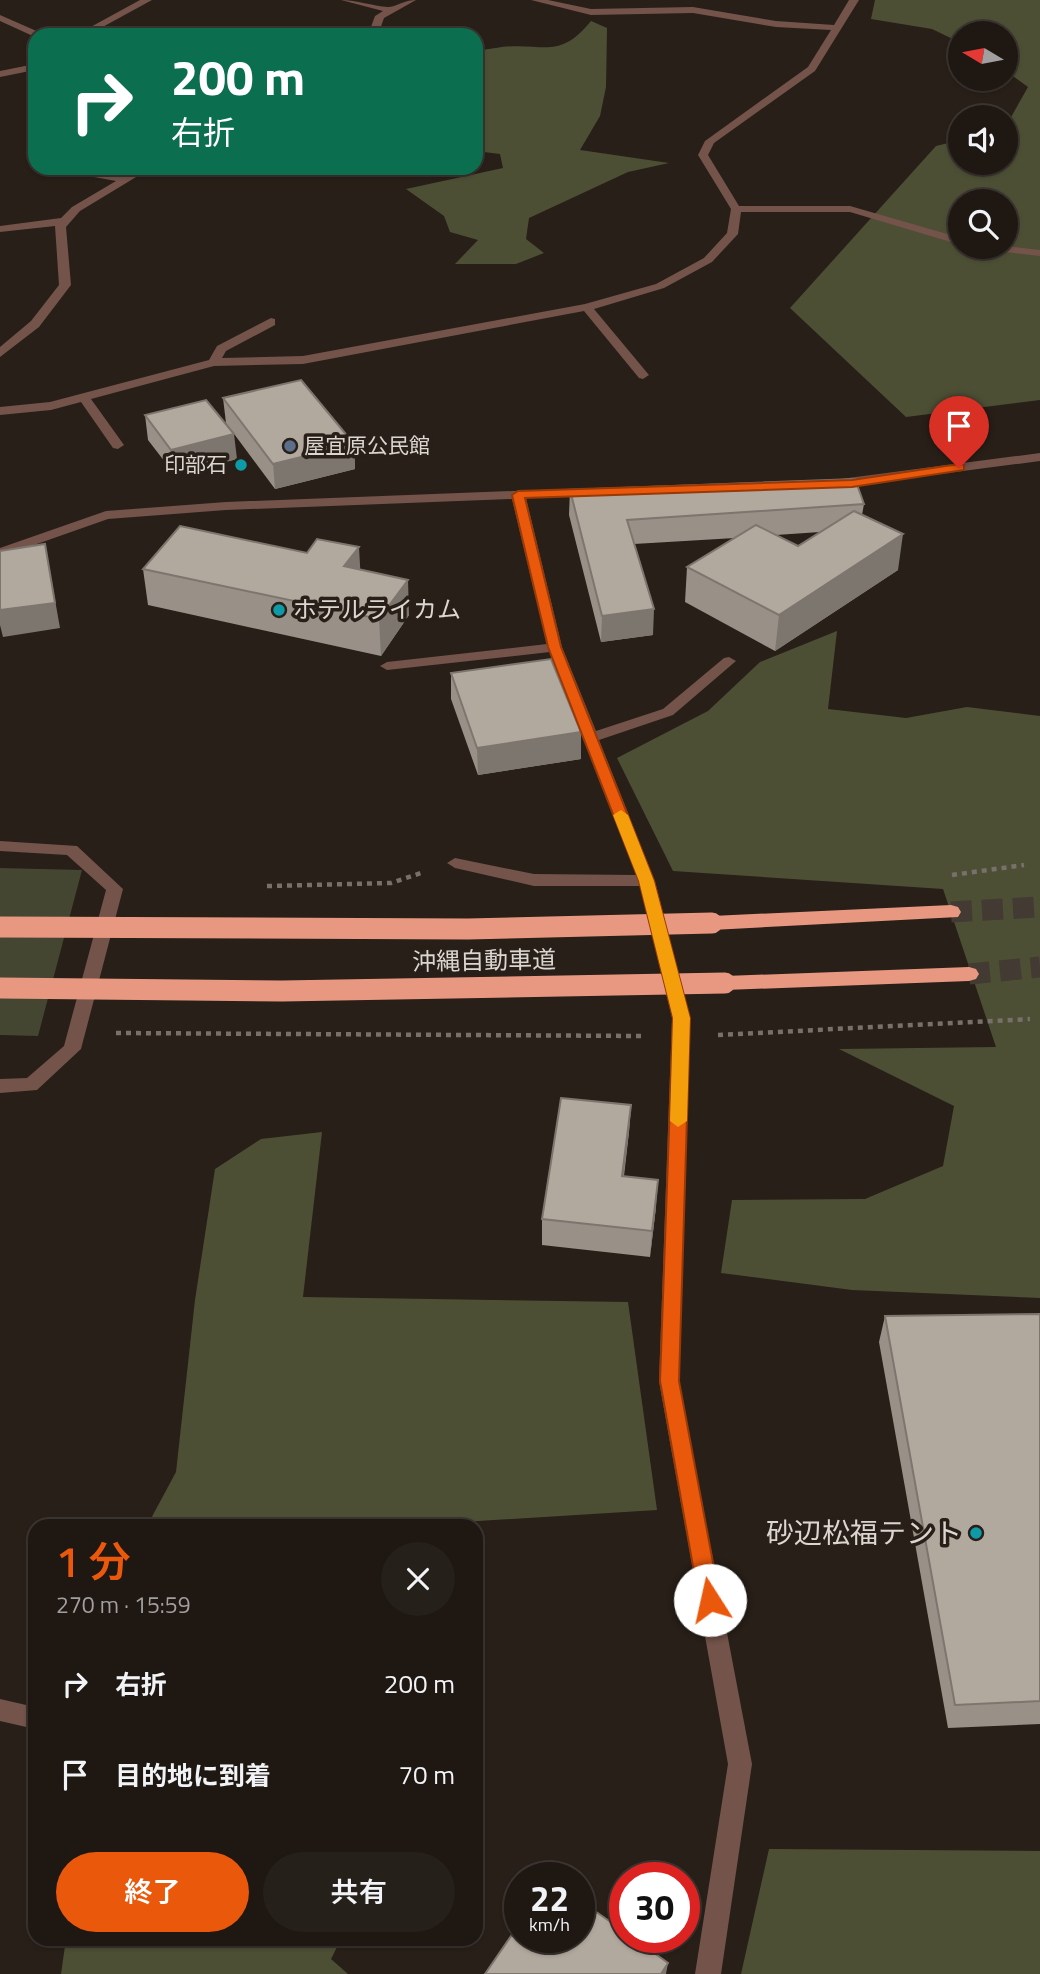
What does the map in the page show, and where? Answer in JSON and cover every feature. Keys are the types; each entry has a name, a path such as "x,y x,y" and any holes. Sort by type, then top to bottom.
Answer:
{"highway":[{"name":"沖縄自動車道","path":"0,927 441,929 712,923 951,912"},
{"name":"沖縄自動車道","path":"0,988 282,991 969,974"}],"street":[{"path":"93,28 147,0"},
{"path":"346,0 391,10"},
{"path":"376,28 380,16 411,0"},
{"path":"536,0 591,12 693,10 776,24 839,29"},
{"path":"0,411 39,408 214,362 303,360 587,307 660,286 708,260 732,234 736,209 703,155 709,141 812,69 839,29 854,0"},
{"path":"0,18 28,31"},
{"path":"0,74 28,68"},
{"path":"100,175 124,179"},
{"path":"0,352 35,324 65,285 60,226 76,209 132,175"},
{"path":"736,209 850,209 948,237"},
{"path":"0,229 65,221"},
{"path":"1018,251 1040,254"},
{"path":"587,307 643,375"},
{"path":"214,362 222,349 271,322"},
{"path":"83,396 118,445"},
{"path":"824,484 852,483 1040,457"},
{"path":"0,553 106,515 226,506 601,492"},
{"path":"518,495 555,647 647,881 681,1018 669,1381 740,1764 708,1974"},
{"path":"387,666 555,647"},
{"path":"590,738 668,712 729,661"},
{"path":"0,846 71,850 116,889 72,1049 31,1085 0,1086"},
{"path":"455,863 534,880 647,881"},
{"path":"0,1710 28,1716"}],"path":[{"path":"253,886 391,883 455,863"},
{"path":"76,1033 681,1037 1030,1019"}],"green space":[{"path":"875,0 1040,0 1040,400 906,417 790,308 936,146 948,143 948,175 1018,175 1018,105 1028,87 1018,80 1018,21 948,21 948,37 932,29 871,19"},
{"path":"591,21 607,28 606,87 600,116 580,150 669,163 628,172 529,218 526,239 544,253 516,264 455,264 478,240 450,232 444,216 406,189 471,175 483,175 483,172 503,168 500,154 483,152 483,51 512,46 558,46 579,34"},
{"path":"837,631 828,709 906,718 967,707 1040,716 1040,1298 852,1290 721,1273 732,1200 865,1199 943,1166 954,1106 839,1049 996,1047 943,889 673,871 617,758 708,711 760,662"},
{"path":"0,868 82,870 38,1036 0,1035"},
{"path":"322,1132 303,1297 628,1302 657,1510 483,1521 151,1519 176,1472 195,1300 215,1169 261,1139"},
{"path":"769,1849 1040,1851 1040,1974 741,1974"},
{"path":"65,1946 338,1946 331,1959 348,1974 61,1974"}],"building":[{"path":"301,380 354,444 273,464 223,398"},
{"path":"206,400 234,434 171,450 145,415"},
{"path":"855,479 864,504 627,520 654,609 602,616 570,490"},
{"path":"854,511 903,534 779,615 687,567 756,525 798,546"},
{"path":"180,526 307,553 317,539 359,547 344,566 408,580 379,619 143,569"},
{"path":"45,544 55,603 0,610 0,551"},
{"path":"551,659 581,732 477,748 451,673"},
{"path":"561,1098 631,1105 622,1176 658,1180 652,1231 542,1219"},
{"name":"砂辺松福テント","path":"1040,1314 1040,1701 955,1705 885,1316"},
{"path":"595,1911 609,1921 609,1953 654,1953 668,1963 661,1974 485,1974 504,1946 504,1953 595,1953"}],"tunnel":[{"path":"951,912 1040,907"},
{"path":"969,974 1040,967"}],"slow traffic":[{"path":"621,815 647,881 681,1018 678,1121"}],"place":[{"name":"屋宜原公民館","path":"290,446"},
{"name":"印部石","path":"241,465"},
{"name":"ホテルライカム","path":"279,610"},
{"name":"砂辺松福テント","path":"976,1533"}],"route":[{"path":"710,1600 669,1381 681,1018 647,881 555,647 518,495 852,483 959,468"}]}
